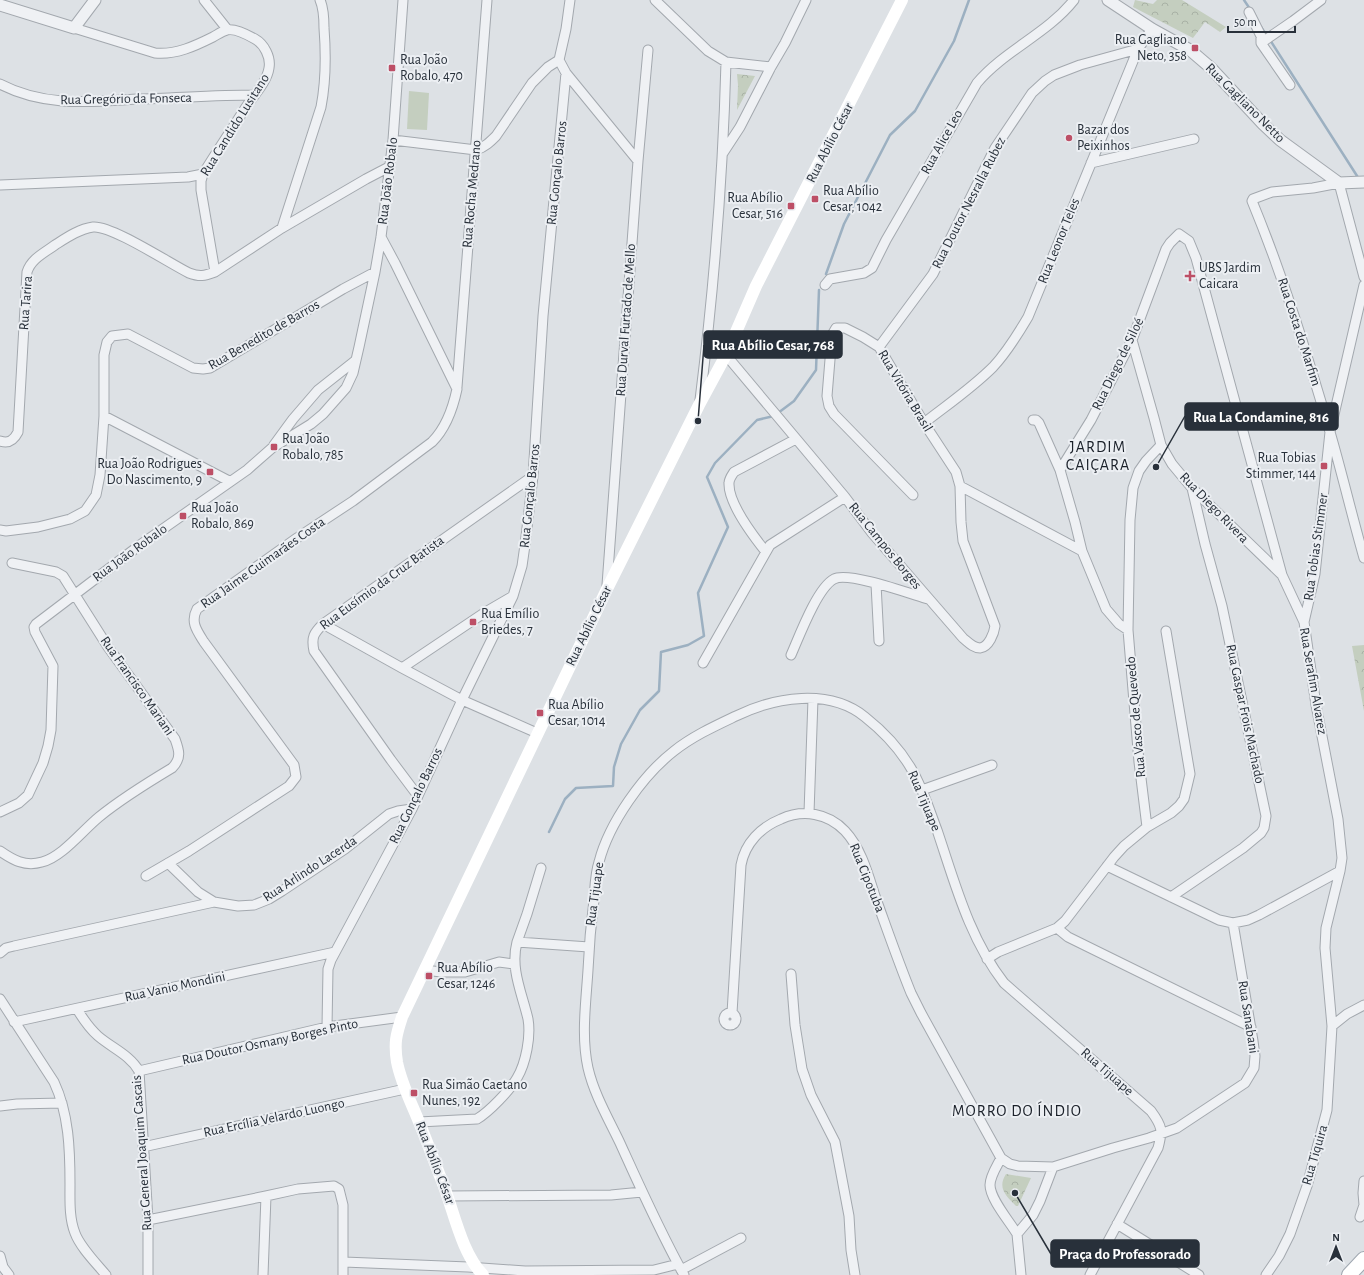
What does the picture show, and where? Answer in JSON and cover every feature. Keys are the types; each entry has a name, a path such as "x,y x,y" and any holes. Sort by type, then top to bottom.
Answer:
{"main road":[{"name":"Rua Abílio César","path":"480,1271 465,1244 419,1122 404,1089 395,1047 397,1032 402,1017 607,589 726,355 756,286 852,101 902,0"},
{"path":"1349,1275 1364,1259"}],"street":[{"path":"74,28 95,0"},
{"path":"1,4 155,53 164,54 183,50 227,30 204,0"},
{"path":"282,228 322,107 325,81 325,35 324,14 320,0"},
{"name":"Rua João Robalo","path":"0,812 19,803 28,795 43,763 48,746 51,730 53,666 36,635 34,630 36,624 246,470 272,448 311,424 328,409 346,388 353,373 381,237 393,140 403,0"},
{"name":"Rua Rocha Medrano","path":"457,389 487,0"},
{"path":"570,0 566,29 559,60 566,73 638,161"},
{"path":"655,0 708,51 726,62 771,67"},
{"path":"723,153 740,127 806,0"},
{"name":"Rua Alice Leo","path":"824,286 830,280 864,273 872,268 894,226 977,83 992,68 1061,15 1074,0"},
{"name":"Rua Gagliano Netto","path":"1108,0 1152,29 1190,50 1212,68 1280,140 1339,183"},
{"path":"1261,43 1321,0"},
{"path":"1249,12 1261,36 1261,43 1290,85"},
{"name":"Rua Leonor Teles","path":"924,423 979,380 994,366 1028,317 1138,49 1152,29"},
{"name":"Rua Candido Lusitano","path":"215,272 200,190 200,181 203,174 255,95 268,73 270,66 270,60 267,52 257,40 241,33 227,30"},
{"name":"Rua Doutor Nesralla Rubez","path":"879,347 933,274 995,148 1032,93 1054,75 1074,67 1138,49"},
{"name":"Rua Durval Furtado de Mello","path":"607,589 638,161 648,50"},
{"path":"393,140 476,150 490,143 532,83 545,70 559,60"},
{"path":"699,406 707,345 723,153 726,62"},
{"name":"Rua Gonçalo Barros","path":"327,1027 328,969 335,952 412,809 462,700 513,596 522,566 526,545 533,476 543,316 566,73"},
{"name":"Rua Gregório da Fonseca","path":"0,84 28,96 48,100 66,101 104,101 255,95"},
{"path":"1091,163 1194,139"},
{"path":"215,272 282,228 366,179 390,167"},
{"path":"0,185 188,177 203,174"},
{"path":"1364,182 1339,183 1364,276"},
{"name":"Rua Costa do Marfim","path":"1339,183 1313,188 1272,192 1255,198 1252,202 1269,242 1285,288 1330,432 1364,558"},
{"name":"Rua Tarira","path":"0,441 11,441 15,438 18,432 27,272 32,262 65,239 82,230 100,227 132,242 189,273 198,276 208,275 215,272"},
{"name":"Rua Diego de Siloé","path":"1060,470 1091,420 1132,340 1166,249 1179,234"},
{"name":"Rua Serafim Alvarez","path":"1179,234 1189,241 1196,258 1282,575 1304,622 1316,705 1338,819 1341,845 1340,871 1326,928 1325,948 1332,1026"},
{"path":"381,237 395,262 457,389"},
{"name":"Rua Benedito de Barros","path":"0,530 19,530 58,523 70,519 85,511 96,495 99,484 104,416 104,355 107,342 112,336 128,334 193,368 210,368 343,289 375,272"},
{"name":"Rua Tobias Stimmer","path":"1304,622 1315,574 1330,432 1364,285"},
{"name":"Rua Vitória Brasil","path":"913,495 834,414 829,406 827,396 828,373 833,331 836,328 845,328 879,347 924,423 956,472 960,486"},
{"name":"Rua Diego Rivera","path":"1132,340 1161,445 1172,464 1192,488 1282,575"},
{"name":"Rua Campos Borges","path":"707,345 726,355 928,599 963,638 970,644 979,648 992,638 995,626 963,541 960,522 960,486"},
{"name":"Rua João Robalo","path":"272,448 293,419 318,390 356,360"},
{"name":"Rua Jaime Guimarães Costa","path":"146,876 289,786 296,777 294,765 204,642 193,620 197,609 297,538 353,501 432,442 447,419 453,405 457,389"},
{"path":"104,416 229,481"},
{"path":"1033,420 1036,420 1039,423 1060,470 1082,550 1106,609 1119,624 1128,630"},
{"path":"766,552 740,515 731,493 729,482 734,472 796,439"},
{"name":"Rua Vasco de Quevedo","path":"1147,827 1139,762 1128,630 1130,520 1133,488 1146,461 1161,445"},
{"name":"Rua Eusímio da Cruz Batista","path":"418,796 314,651 313,637 316,631 323,624 533,476"},
{"path":"960,486 1082,550"},
{"name":"Rua Gaspar Frois Machado","path":"1171,897 1243,848 1261,833 1264,828 1266,816 1222,606 1192,488"},
{"path":"703,663 773,542 845,497"},
{"name":"Rua Francisco Mariani","path":"0,851 11,859 26,864 35,864 52,859 99,817 125,798 172,768 178,761 178,749 175,739 108,647 63,576 12,563"},
{"path":"791,655 813,606 828,583 835,578 843,577 861,580 928,599"},
{"path":"876,584 878,641"},
{"path":"402,668 484,613 513,596"},
{"path":"323,624 462,700 537,733"},
{"path":"987,959 998,952 1057,928 1065,922 1124,846 1147,827 1180,806 1184,799 1190,774 1166,631"},
{"name":"Rua Tijuape","path":"681,1269 642,1192 598,1098 589,1070 585,1042 589,947 596,872 599,859 629,801 649,775 668,756 680,746 708,729 738,715 781,702 802,698 825,700 846,705 866,718 894,744 911,768 922,790 964,911 987,959 1004,983 1151,1111 1159,1121 1162,1134"},
{"path":"809,813 813,699"},
{"path":"922,790 992,765"},
{"name":"Rua Arlindo Lacerda","path":"168,863 198,892 214,902 247,906 254,905 269,899 344,849 390,814 412,809"},
{"name":"Rua Cipotuba","path":"732,1013 743,856 756,834 782,818 809,813 825,816 844,830 854,842 911,993 1001,1158"},
{"path":"1107,866 1219,920 1233,923 1248,920 1259,915 1340,871"},
{"path":"419,1122 477,1119 484,1114 513,1084 519,1075 529,1042 528,1021 515,974 514,956 517,942 541,868"},
{"path":"0,952 6,948 14,946 214,902"},
{"name":"Rua Sanabani","path":"1053,1167 1078,1158 1162,1134 1177,1128 1245,1083 1254,1068 1255,1056 1233,923"},
{"path":"1057,928 1068,937 1251,1027"},
{"path":"517,942 589,947"},
{"name":"Rua Vanio Mondini","path":"14,1022 335,952"},
{"path":"425,970 465,972 499,962 514,964"},
{"path":"791,974 795,1024 802,1069 810,1095 835,1142 849,1216 851,1250 856,1275"},
{"path":"0,999 54,1082 66,1117 70,1161 71,1223 79,1241 106,1275"},
{"path":"1332,1026 1347,1014 1364,1005"},
{"name":"Rua General Joaquim Cascais","path":"77,1009 84,1022 91,1030 128,1058 139,1071 148,1220 148,1275"},
{"name":"Rua Doutor Osmany Borges Pinto","path":"139,1071 327,1027 402,1017"},
{"name":"Rua Tiquira","path":"1266,1275 1280,1256 1290,1234 1307,1186 1324,1124 1327,1110 1332,1026"},
{"name":"Rua Ercília Velardo Luongo","path":"143,1147 404,1089"},
{"path":"0,1106 62,1103"},
{"path":"1090,1275 1158,1148 1162,1134"},
{"path":"1017,1234 1033,1215 1053,1167 1018,1166 1010,1164 1001,1158 990,1182 991,1189 998,1204 1017,1234 1022,1275"},
{"path":"1360,1218 1364,1205 1364,1181"},
{"path":"148,1220 306,1187 334,1186 339,1189 343,1205 343,1275"},
{"path":"448,1196 611,1195 642,1192"},
{"path":"263,1275 266,1196"},
{"path":"1117,1224 1199,1275"},
{"path":"344,1262 480,1271 610,1271 681,1269 741,1238"},
{"path":"0,1256 3,1267 10,1275"}],"green space":[{"path":"1135,0 1153,4 1157,0 1182,0 1226,27 1220,32 1205,22 1193,38 1133,7"},
{"path":"737,74 755,76 737,110 738,85"},
{"path":"409,91 429,93 427,130 407,129"},
{"path":"1364,645 1364,711 1352,646"},
{"path":"1006,1174 1031,1178 1018,1206 1012,1202 1004,1192 1002,1184"}],"waterway":[{"path":"826,274 844,224 890,135 915,111 954,41 969,0"},
{"path":"1244,0 1250,9"},
{"path":"1261,27 1267,36"},
{"path":"1270,40 1359,179"},
{"path":"778,413 794,401 816,370 819,290"},
{"path":"549,832 565,799 576,788 613,786 614,767 621,744 640,710 659,691 661,652 688,645 704,636 698,593 728,527 707,477 715,463 757,420 774,416"}],"place":[{"name":"Rua Gagliano Neto, 358","path":"1195,48"},
{"name":"Rua João Robalo, 470","path":"392,68"},
{"name":"Bazar dos Peixinhos","path":"1069,138"},
{"name":"Rua Abílio Cesar, 1042","path":"815,199"},
{"name":"Rua Abílio Cesar, 516","path":"791,206"},
{"name":"UBS Jardim Caicara","path":"1190,276"},
{"name":"Rua Abílio Cesar, 768","path":"698,421"},
{"name":"Rua João Robalo, 785","path":"274,447"},
{"name":"Rua Tobias Stimmer, 144","path":"1324,466"},
{"name":"Rua La Condamine, 816","path":"1156,467"},
{"name":"Rua João Rodrigues Do Nascimento, 9","path":"210,472"},
{"name":"Rua João Robalo, 869","path":"183,516"},
{"name":"Rua Emílio Briedes, 7","path":"473,622"},
{"name":"Rua Abílio Cesar, 1014","path":"540,713"},
{"name":"Rua Abílio Cesar, 1246","path":"429,976"},
{"name":"Rua Simão Caetano Nunes, 192","path":"414,1093"},
{"name":"Praça do Professorado","path":"1015,1193"}],"district":[{"name":"JARDIM CAIÇARA","path":"1098,456"},
{"name":"MORRO DO ÍNDIO","path":"1017,1111"}]}
